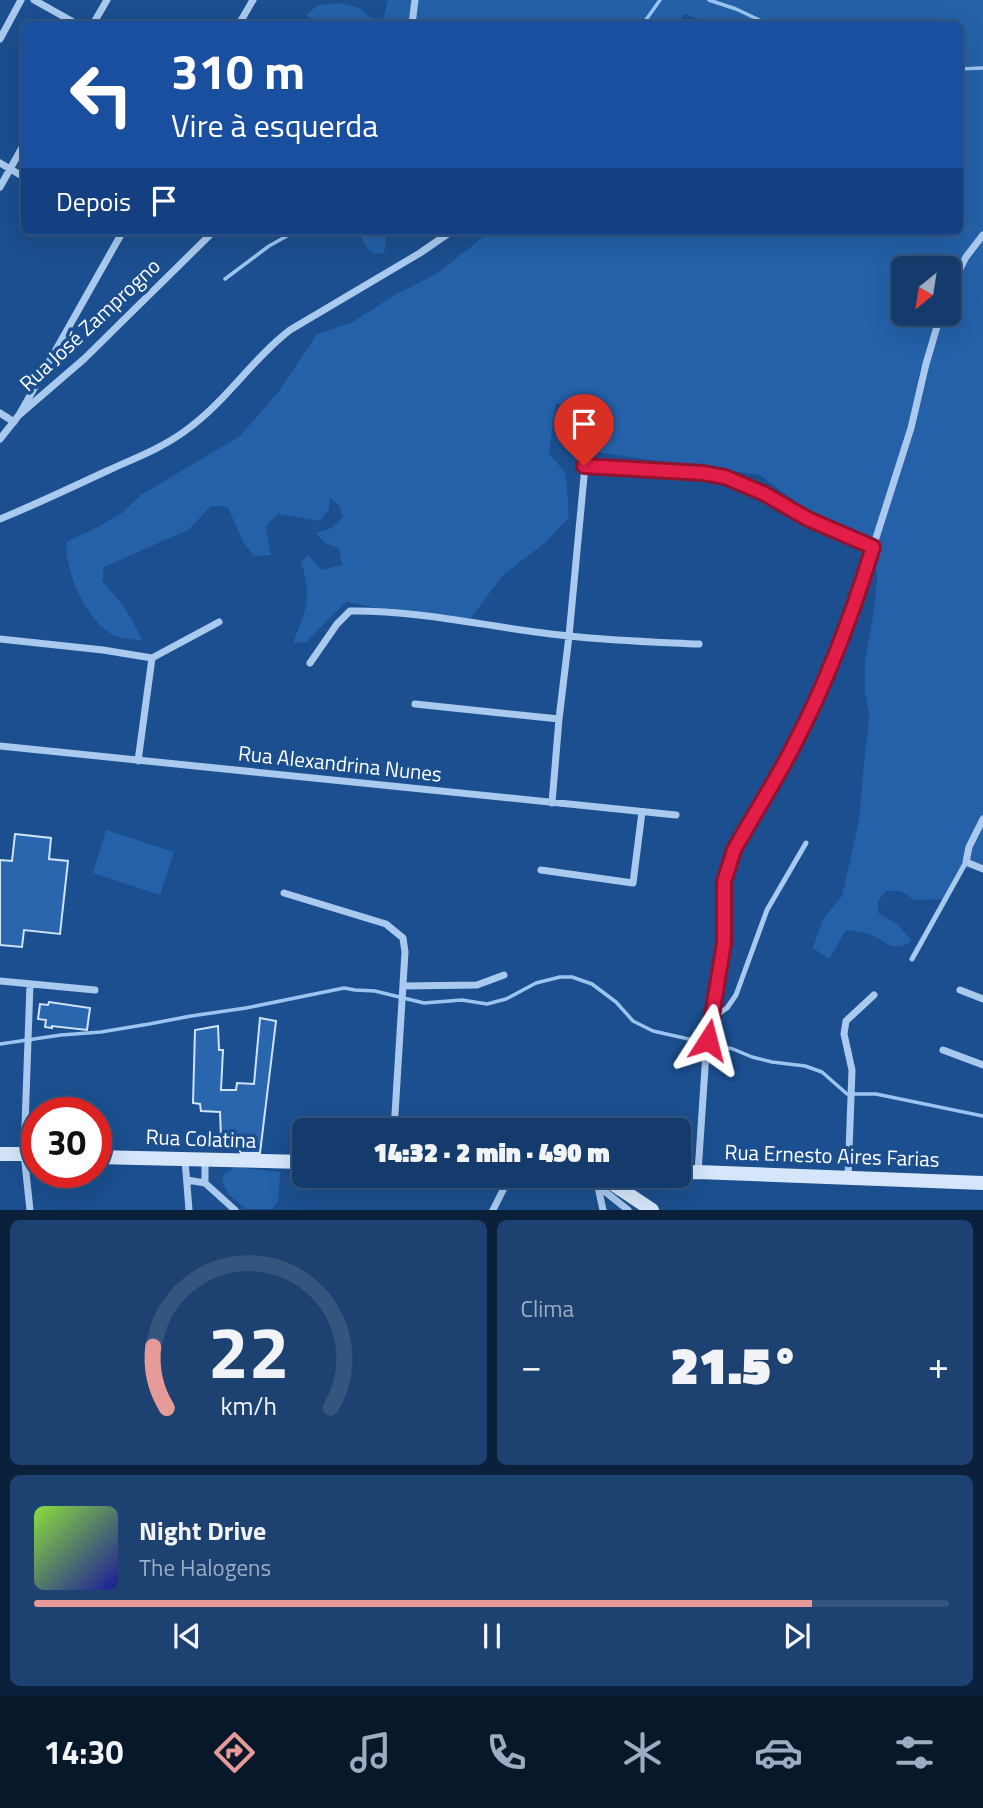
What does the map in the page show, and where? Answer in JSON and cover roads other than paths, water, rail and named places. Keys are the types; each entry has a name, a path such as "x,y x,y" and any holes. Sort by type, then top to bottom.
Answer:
{"street":[{"path":"0,39 22,0"},
{"path":"34,0 72,21"},
{"path":"95,21 107,0"},
{"path":"241,21 253,0"},
{"path":"412,21 415,0"},
{"path":"0,187 21,149"},
{"path":"0,163 21,175"},
{"path":"0,439 16,419 118,235"},
{"name":"Rua José Zamprogno","path":"16,419 84,359 210,235"},
{"path":"0,519 147,454 186,431 211,410 279,339 446,235"},
{"path":"961,265 983,235"},
{"path":"698,1172 706,1053 724,943 724,882 728,866 734,850 792,748 820,691 861,585 911,428 937,326"},
{"path":"0,413 16,419"},
{"path":"552,803 584,466 703,473 725,477 763,493 808,519 873,547"},
{"path":"310,663 337,624 350,611 445,618 569,636 699,644"},
{"path":"0,639 103,650 152,659 219,622"},
{"path":"138,761 152,659"},
{"path":"415,704 558,719"},
{"name":"Rua Alexandrina Nunes","path":"0,746 676,815"},
{"path":"541,870 633,883 642,812"},
{"path":"983,819 969,847 966,862 983,869"},
{"path":"284,893 380,921 403,938 403,990 395,1118"},
{"path":"403,990 477,985 504,975"},
{"path":"0,981 95,990"},
{"path":"29,1097 27,1047 30,984"},
{"path":"960,990 983,999"},
{"path":"848,1178 852,1070 844,1034 846,1021 874,995"},
{"path":"943,1050 983,1065"},
{"path":"0,1154 21,1154"},
{"name":"Rua Colatina","path":"112,1158 292,1162"},
{"path":"185,1160 189,1209"},
{"path":"205,1160 205,1183"},
{"name":"Rua Ernesto Aires Farias","path":"691,1172 982,1181"},
{"path":"187,1180 205,1183 235,1209"},
{"path":"30,1188 30,1209"},
{"path":"493,1209 504,1188"},
{"path":"600,1188 603,1209"},
{"path":"606,1188 628,1209"},
{"path":"620,1189 652,1209"}],"lane":[{"path":"710,1019 727,1008 736,995 766,910 806,843"},
{"path":"912,958 966,862"}],"waterway":[{"path":"645,21 660,0"},
{"path":"709,0 762,21"},
{"path":"963,69 983,68"},
{"path":"225,279 269,246 289,235"},
{"path":"0,1044 101,1032 246,1008 344,988 375,991 424,1003 462,1000 487,1004 506,999 536,983 572,977 592,984 616,1002 633,1021 653,1031 733,1049 772,1062 805,1066 822,1072 847,1094 876,1094 983,1116"}]}
